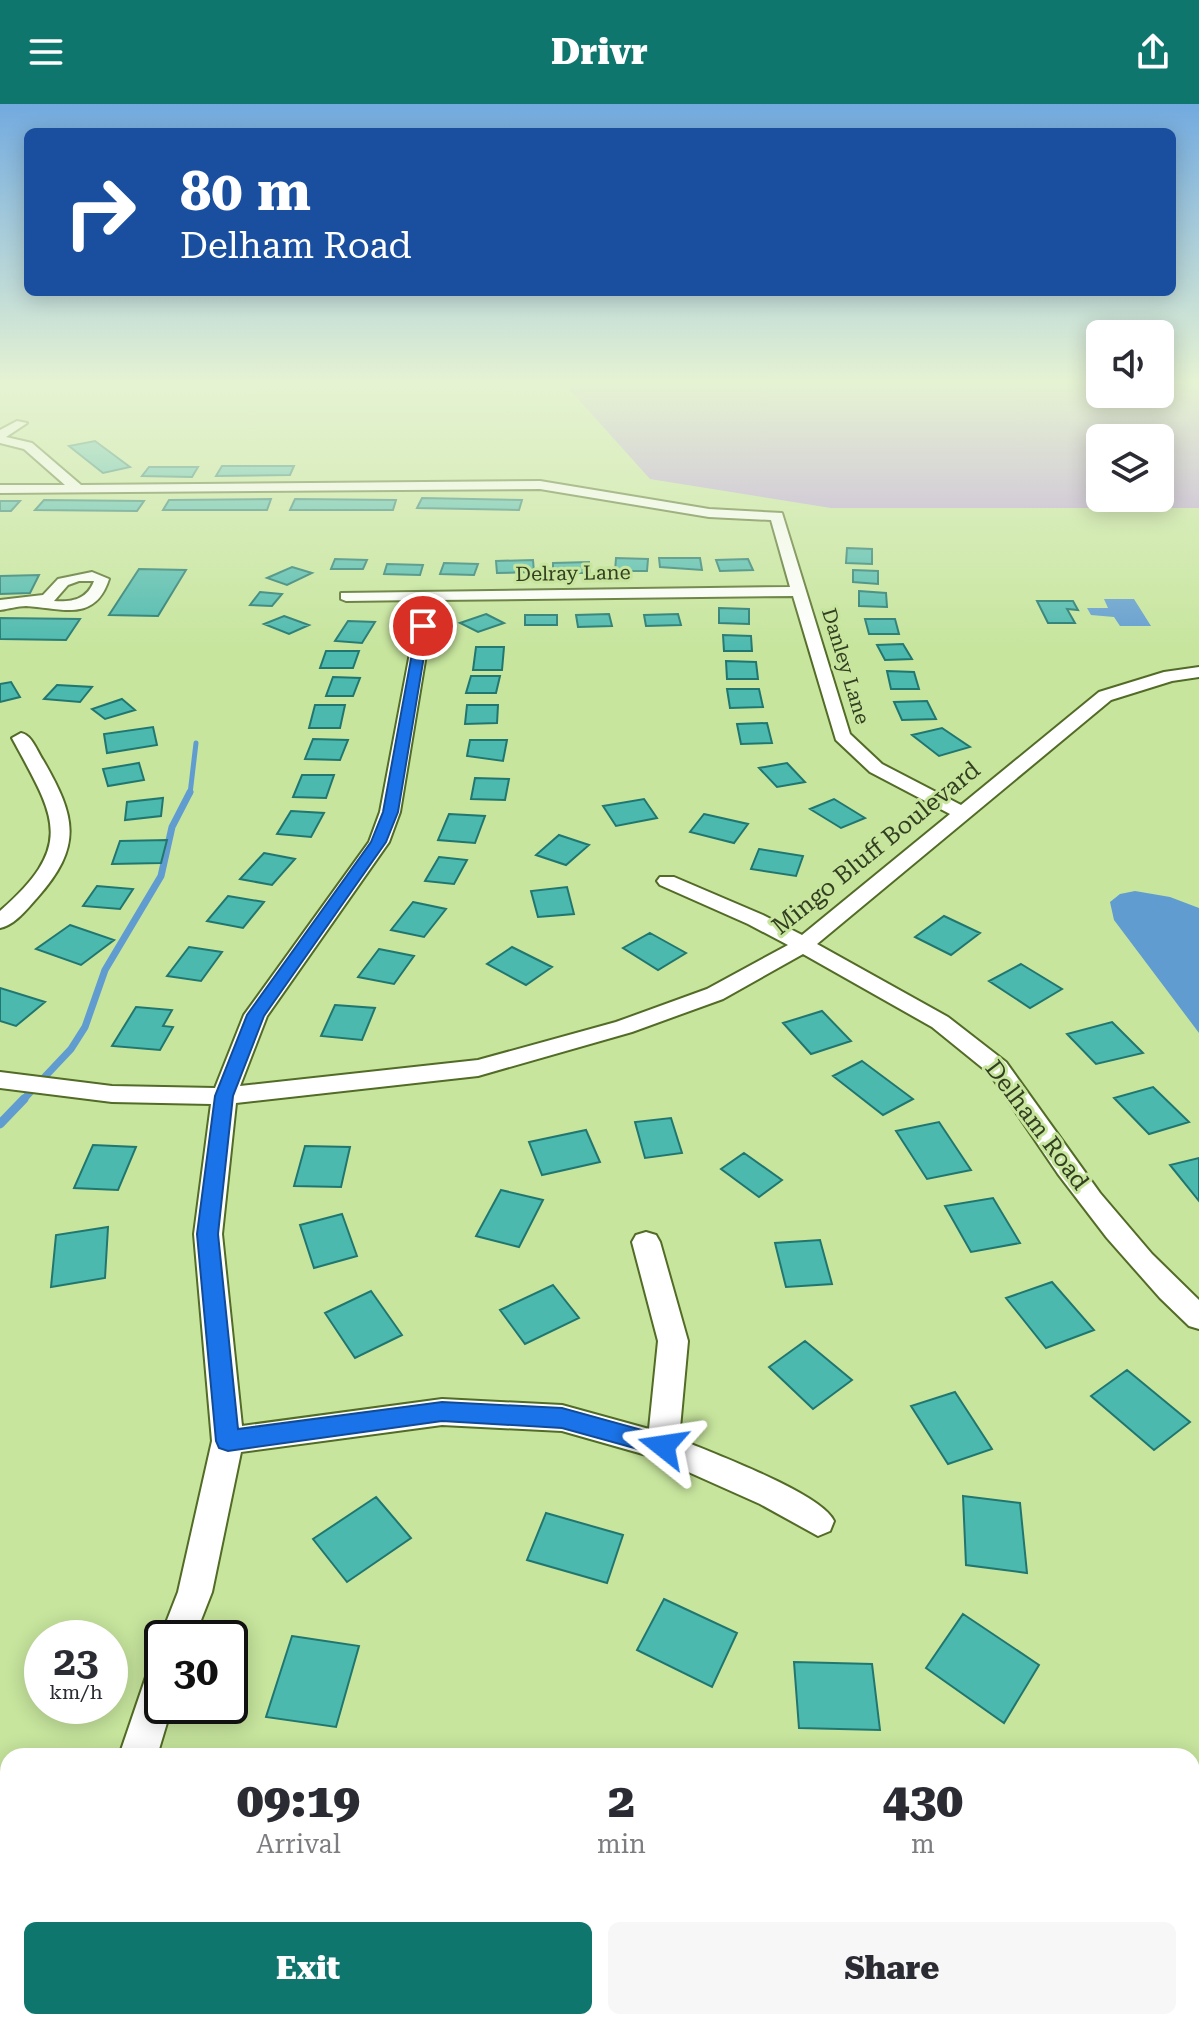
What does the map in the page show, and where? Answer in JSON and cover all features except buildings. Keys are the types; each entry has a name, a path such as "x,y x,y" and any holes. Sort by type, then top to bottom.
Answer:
{"street":[{"path":"57,471 78,489"},
{"name":"Danley Lane","path":"78,489 540,485 709,513 777,516 842,736 876,768 964,814"},
{"path":"0,489 78,489"},
{"name":"Delray Lane","path":"346,596 800,591"},
{"path":"184,1620 195,1592 228,1441 208,1234 224,1096 256,1015 379,842 390,812 428,595"},
{"path":"0,605 32,603"},
{"name":"Mingo Bluff Boulevard","path":"0,1080 112,1094 224,1096 478,1068 624,1027 715,994 802,946 1105,696 1170,676 1199,672"},
{"path":"0,922 28,898 42,879 60,846 63,827 55,801 21,738"},
{"name":"Delham Road","path":"667,881 770,926 956,1030 998,1068 1122,1239 1158,1281 1199,1318"},
{"path":"646,1242 673,1341 663,1446"},
{"path":"228,1441 442,1412 562,1418 663,1446 771,1494 818,1521"},
{"path":"141,1748 148,1724"}],"shaded area":[{"path":"643,471 1086,471 1086,508 831,508 650,479"},
{"path":"1174,471 1199,471 1199,508 1174,508"}],"water":[{"path":"1104,599 1134,599 1151,626 1120,626 1114,617 1091,615 1087,608 1108,608"},
{"path":"1135,891 1170,897 1199,908 1199,1033 1114,920 1110,902 1120,894"}],"waterway":[{"path":"190,794 196,743"},
{"path":"22,1101 71,1049 85,1027 105,970 161,876 172,827 190,792"},
{"path":"0,1124 24,1099"}],"route":[{"path":"423,626 390,812 379,842 256,1015 224,1096 208,1234 228,1441 442,1412 562,1418 663,1446"}]}
